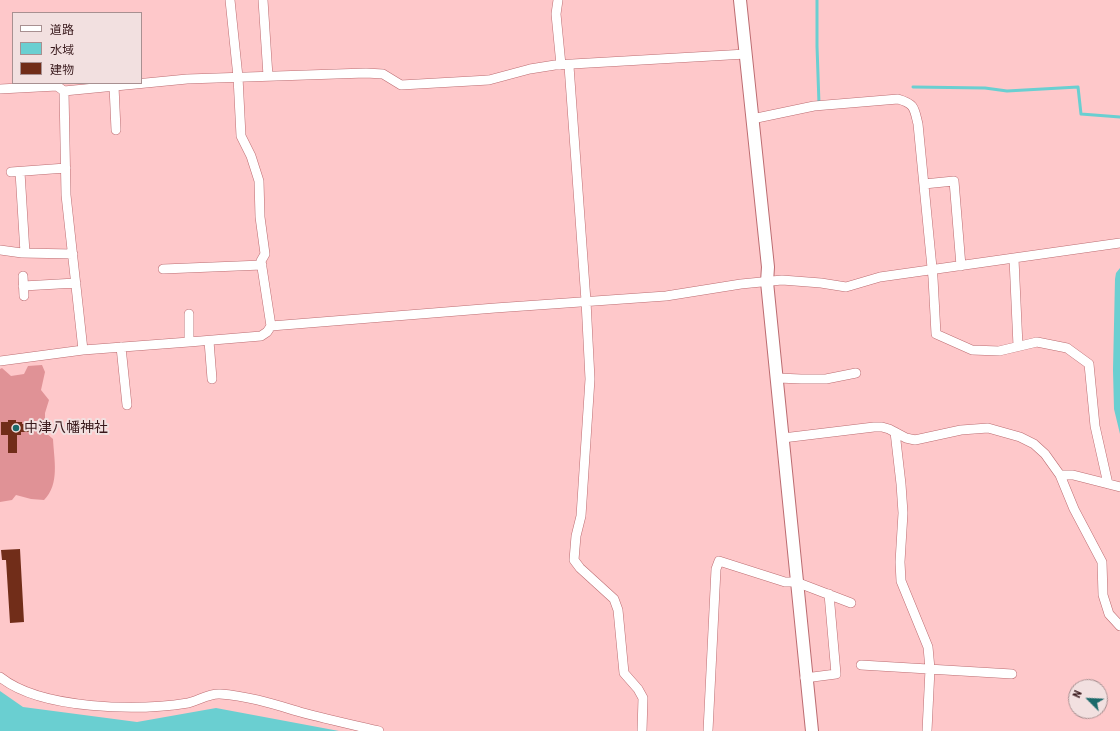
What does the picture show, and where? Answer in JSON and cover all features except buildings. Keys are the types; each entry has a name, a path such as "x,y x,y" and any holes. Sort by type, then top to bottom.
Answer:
{"street":[{"path":"0,361 83,350 261,336 267,332 271,326 261,261 265,254 260,217 259,181 251,156 242,136 238,77 230,0"},
{"path":"263,0 268,76"},
{"path":"558,0 556,14 565,66 586,301 590,379 581,516 576,536 574,560 580,568 614,599 618,610 624,674 638,689 643,698 642,731"},
{"path":"740,0 768,267 767,282 778,378 805,678 812,731"},
{"path":"142,83 187,79 366,73 383,74 401,85 489,80 530,69 746,54"},
{"path":"0,89 57,86 64,91 135,84"},
{"path":"114,86 116,130"},
{"path":"64,91 66,195 83,350"},
{"path":"752,119 814,106 898,99 908,102 914,107 918,124 924,184 936,334 972,350 999,351 1037,342 1067,348 1089,364 1095,426 1108,484"},
{"path":"25,253 15,172 66,168"},
{"path":"924,184 954,181 961,266"},
{"path":"271,326 666,296 740,284 782,280 846,287 880,277 1120,243"},
{"path":"0,250 25,253 73,254"},
{"path":"1014,259 1018,346"},
{"path":"162,268 262,265"},
{"path":"23,276 24,296"},
{"path":"23,286 76,283"},
{"path":"189,314 189,342"},
{"path":"209,341 212,379"},
{"path":"121,347 126,405"},
{"path":"778,378 801,380 826,379 856,373"},
{"path":"783,438 882,427 906,438 915,440 961,430 988,428 1020,437 1034,444 1045,454 1060,475 1074,509 1102,562 1103,595 1108,614 1120,626"},
{"path":"895,432 903,513 900,562 901,581 928,647 930,669 927,731"},
{"path":"1060,475 1073,475 1120,487"},
{"path":"708,731 716,569 719,561 786,582 796,582 851,604"},
{"path":"805,678 836,674 829,594"},
{"path":"861,665 1012,674"},
{"path":"0,677 10,686 48,699 106,707 140,708 189,703 218,694 260,700 299,712 379,731"}],"shaded area":[{"path":"42,365 45,372 41,390 49,400 45,413 45,432 53,439 55,463 52,487 44,500 31,499 16,495 12,500 0,502 0,369 2,368 11,376 24,374 28,366"}],"water":[{"path":"1120,268 1120,434 1114,409 1113,370 1115,279 1116,273"},
{"path":"0,691 23,707 137,722 216,708 339,731 0,731"}],"waterway":[{"path":"817,0 819,104"},
{"path":"913,87 985,88 1007,91 1078,87 1081,114 1120,117"}],"place":[{"name":"中津八幡神社","path":"16,428"}]}
